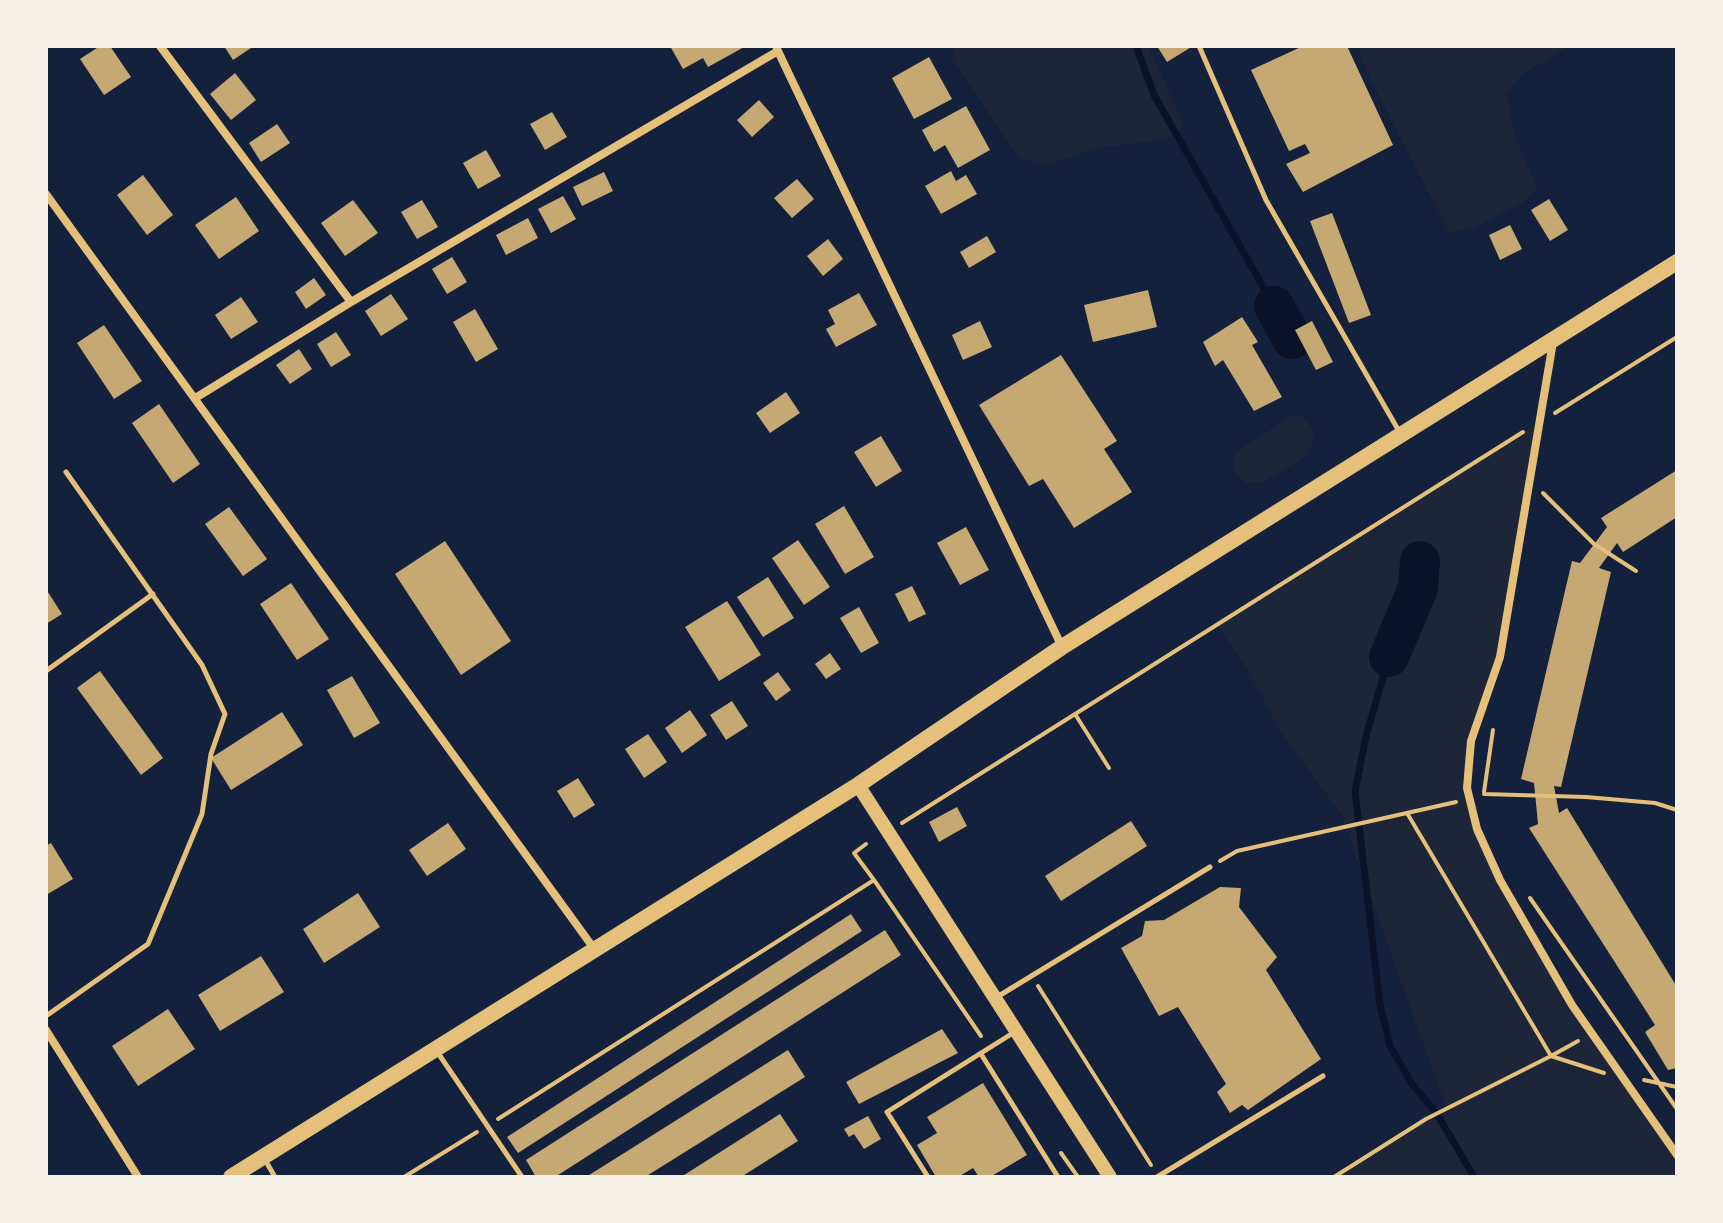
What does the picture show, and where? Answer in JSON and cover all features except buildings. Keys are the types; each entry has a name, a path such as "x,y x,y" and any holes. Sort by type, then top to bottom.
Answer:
{"main road":[{"path":"231,1177 858,785 1062,647 1677,262"}],"street":[{"path":"160,46 351,302"},
{"path":"197,397 777,48 1062,647"},
{"path":"46,194 197,397 595,950"},
{"path":"1554,337 1500,657 1471,741 1467,788 1477,829 1500,880 1592,1033 1677,1155"},
{"path":"858,785 1110,1177"},
{"path":"46,1030 138,1177"}],"lane":[{"path":"1199,46 1266,200 1401,434"},
{"path":"46,1016 148,944 202,814 211,754 225,714 202,665 66,472"},
{"path":"46,671 153,594"},
{"path":"996,997 1210,867"},
{"path":"928,1177 887,1112 1017,1031"},
{"path":"436,1049 522,1177"},
{"path":"981,1054 1058,1177"},
{"path":"1157,1177 1323,1076"},
{"path":"263,1157 275,1177"}],"path":[{"path":"902,823 1677,337"},
{"path":"1536,505 1539,490 1594,544 1636,571"},
{"path":"1075,714 1109,768"},
{"path":"1486,807 1484,794 1494,725"},
{"path":"1484,794 1586,797 1655,803 1677,810"},
{"path":"1210,867 1237,851 1458,801"},
{"path":"1407,813 1551,1056 1596,1072 1677,1087"},
{"path":"866,844 854,853 990,1048"},
{"path":"404,1177 874,880"},
{"path":"1526,892 1677,1109"},
{"path":"1031,976 1157,1177"},
{"path":"1334,1177 1426,1119 1592,1033"},
{"path":"1060,1151 1078,1177"}],"shaded area":[{"path":"956,46 1148,46 1184,125 1166,140 1099,147 1045,166 1018,157 952,58"},
{"path":"1357,46 1569,46 1520,76 1507,94 1515,136 1537,187 1527,200 1474,228 1449,232 1369,76"},
{"path":"1291,416 1304,417 1313,430 1314,440 1306,457 1261,483 1245,483 1233,469 1235,453"},
{"path":"1540,422 1500,657 1471,741 1467,775 1477,829 1500,880 1592,1033 1677,1150 1677,1177 1334,1177 1446,1107 1341,814 1278,728 1247,669 1217,625"}],"waterway":[{"path":"1136,46 1154,95 1274,306"},
{"path":"1274,306 1292,339"},
{"path":"1389,657 1418,588 1420,561"},
{"path":"1389,657 1366,736 1355,791 1380,1005 1390,1046 1412,1084 1437,1114 1474,1177"}]}
